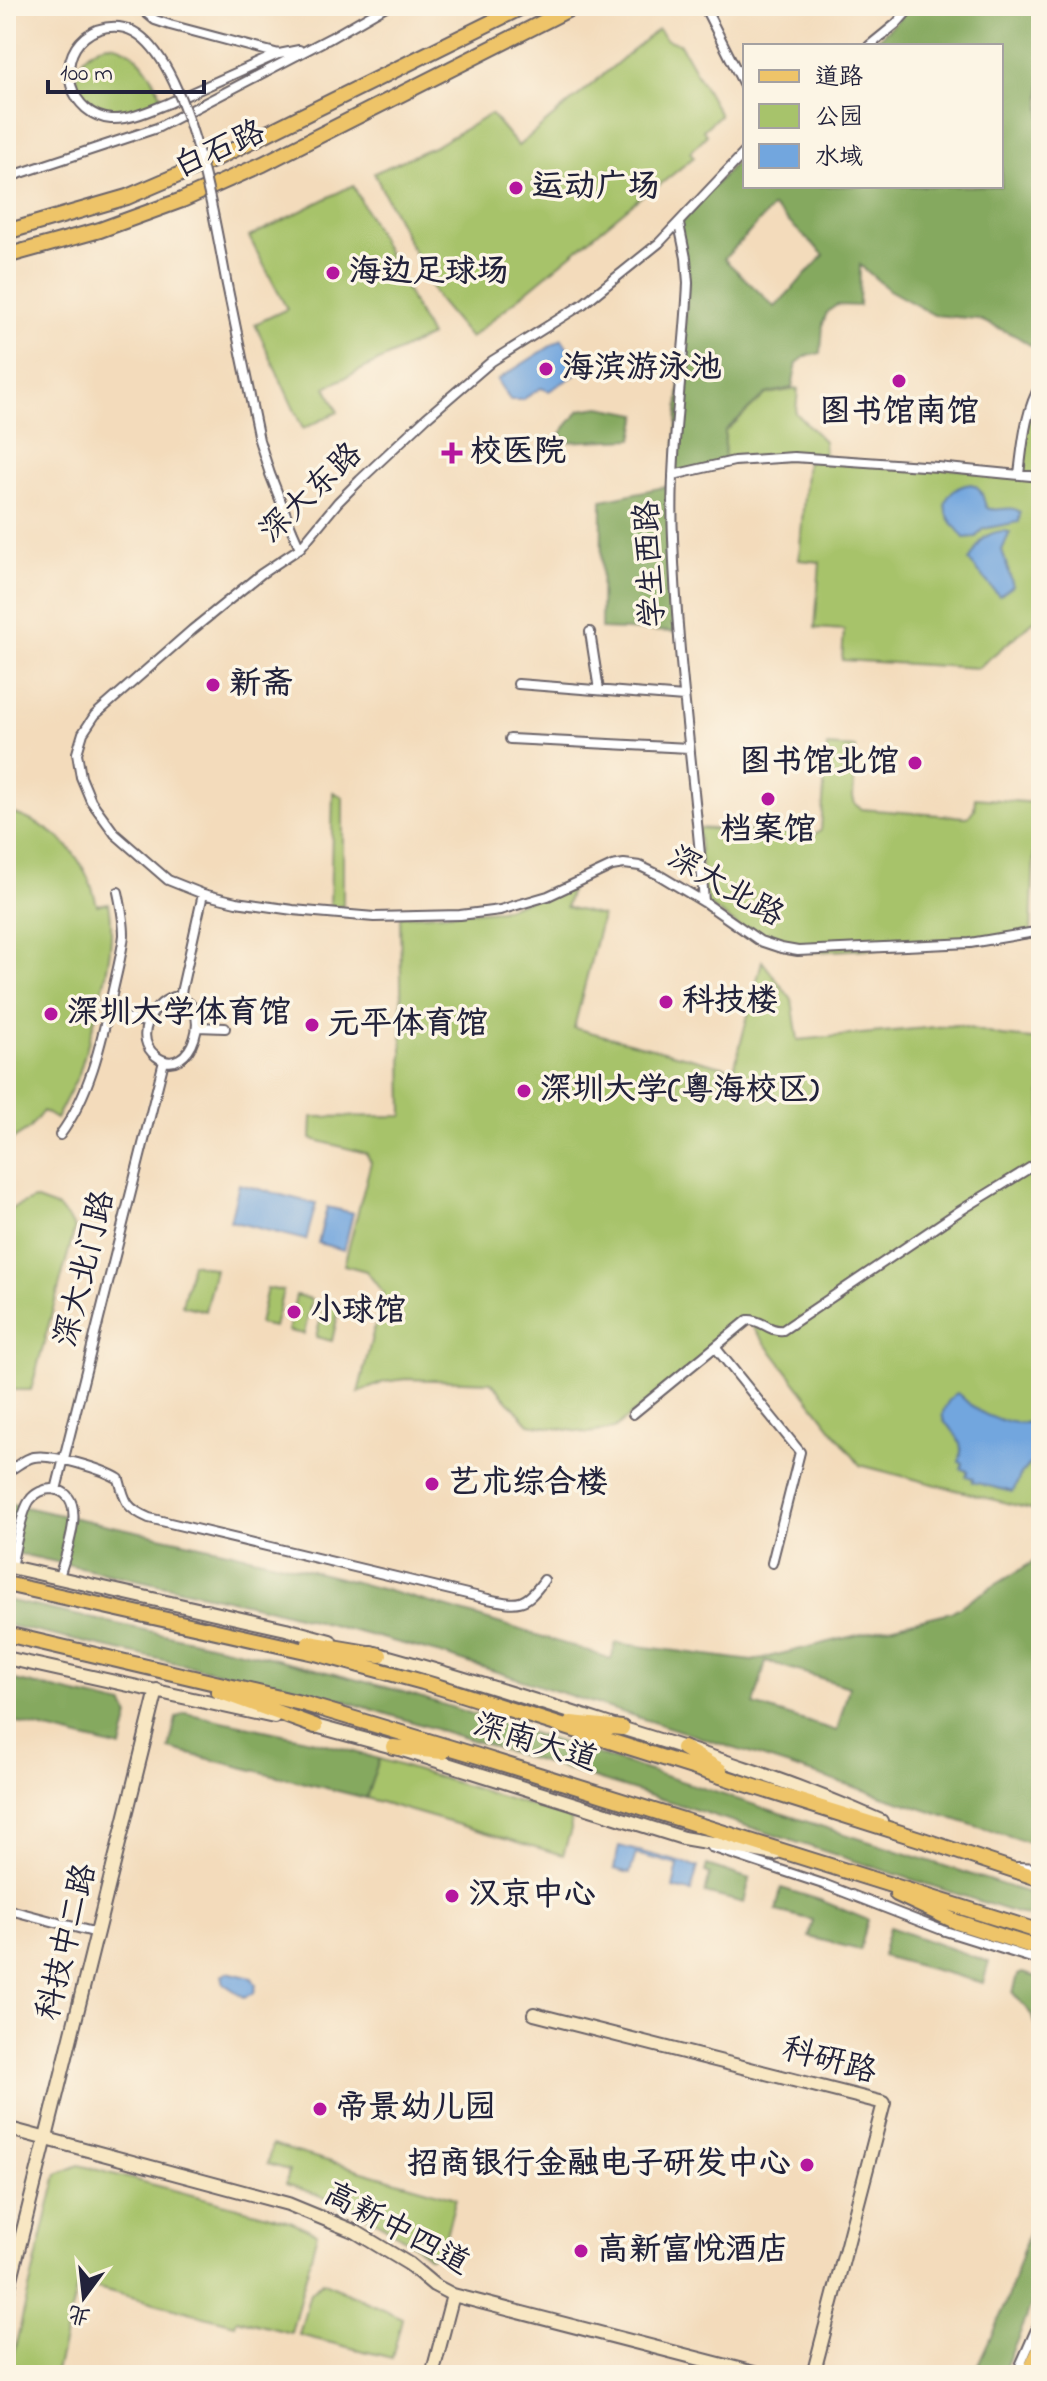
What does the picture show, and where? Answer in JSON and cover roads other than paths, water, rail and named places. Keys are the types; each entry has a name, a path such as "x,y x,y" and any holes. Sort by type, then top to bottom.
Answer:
{"main road":[{"name":"白石路","path":"6,232 127,197 211,161 524,6"},
{"name":"白石路","path":"6,256 100,230 195,194 263,164 575,6"},
{"path":"9,1566 286,1629 380,1655 683,1748 843,1804 923,1840"},
{"name":"深南大道","path":"6,1584 319,1654 423,1682 1004,1866 1041,1874"},
{"path":"177,1621 380,1655"},
{"name":"深南大道","path":"6,1634 305,1704 1041,1932"},
{"path":"6,1658 315,1726 393,1747 683,1838 825,1863"},
{"path":"150,1667 315,1726"},
{"name":"科技中二路","path":"6,2299 157,1690"},
{"path":"541,1720 622,1728"},
{"path":"393,1747 475,1755"},
{"path":"683,1748 741,1782"},
{"path":"854,1872 957,1922 1041,1949"},
{"name":"科研路","path":"534,2014 884,2103 813,2375"},
{"name":"高新中四道","path":"6,2128 315,2214 383,2247 434,2285 453,2295 762,2375"},
{"path":"432,2375 453,2295"},
{"path":"1028,2375 1041,2347"}],"street":[{"path":"138,6 155,20 279,54"},
{"path":"6,178 157,128 386,6"},
{"path":"704,6 743,83"},
{"path":"871,44 912,6"},
{"path":"300,548 259,440 206,180 193,134 184,109 179,96 174,84 152,45 136,31 126,28 103,28 88,35 76,47 68,71 71,87 83,106 98,115 120,119 169,103 183,96 253,63 330,38"},
{"name":"深大东路","path":"203,894 168,880 115,834 91,801 81,777 77,753 83,733 95,715 261,574 300,548 360,480 492,361 583,304 659,243 743,154"},
{"name":"学生西路","path":"679,224 688,283 673,475 673,539 684,697 704,902"},
{"path":"1019,474 1027,420 1033,397 1041,384"},
{"path":"673,475 734,461 794,457 1041,477"},
{"path":"590,632 599,690"},
{"path":"518,684 684,697"},
{"path":"510,739 689,748"},
{"name":"深大北路","path":"203,894 293,910 374,917 460,915 500,910 548,896 612,866 624,864 640,866 659,875 760,941 798,951 970,943 1041,931"},
{"path":"60,1135 81,1101 108,1015 124,936 124,918 118,892"},
{"path":"180,997 203,894"},
{"path":"180,997 191,1006 196,1017 193,1045 177,1060 164,1061 152,1054 147,1022 150,1014 164,1000 180,997"},
{"path":"108,1015 147,1022"},
{"path":"197,1027 225,1028"},
{"name":"深大北门路","path":"56,1490 164,1061"},
{"path":"633,1414 748,1320 756,1320 771,1330 783,1330 958,1212 1041,1161"},
{"path":"715,1347 800,1452 772,1563"},
{"path":"6,1472 31,1457 108,1472 119,1479 125,1501 133,1511 149,1518 512,1604 522,1603 533,1596 544,1580"},
{"path":"9,1566 29,1502 38,1492 56,1490 68,1496 75,1513 59,1577"},
{"path":"683,1838 826,1885 942,1930 1041,1961"},
{"path":"6,1909 97,1933"},
{"path":"1016,2375 1041,2318"}],"water":[{"name":"海滨游泳池","path":"562,339 578,364 577,374 549,391 541,388 522,400 510,400 497,380"},
{"path":"971,484 981,491 987,508 1016,510 1020,512 1019,522 983,529 976,537 964,538 948,516 946,504 950,494 959,487"},
{"path":"1010,532 1002,550 1013,586 999,596 969,561 985,537"},
{"path":"239,1184 316,1204 306,1240 230,1221"},
{"path":"327,1207 353,1213 344,1250 318,1243"},
{"path":"957,1393 979,1411 996,1419 1024,1423 1041,1419 1041,1451 1020,1476 1013,1492 972,1482 973,1478 966,1476 968,1471 961,1469 963,1463 959,1462 959,1442 943,1417 946,1405"},
{"path":"619,1846 698,1867 691,1892 673,1888 678,1865 636,1854 630,1873 614,1869"},
{"path":"227,1972 252,1978 256,1985 254,1993 244,1997 224,1984 222,1975"}],"place":[{"name":"运动广场","path":"516,188"},
{"name":"海边足球场","path":"333,273"},
{"name":"海滨游泳池","path":"546,369"},
{"name":"图书馆南馆","path":"899,381"},
{"name":"校医院","path":"452,453"},
{"name":"新斋","path":"213,685"},
{"name":"图书馆北馆","path":"915,763"},
{"name":"档案馆","path":"768,799"},
{"name":"科技楼","path":"666,1002"},
{"name":"深圳大学体育馆","path":"51,1014"},
{"name":"元平体育馆","path":"312,1025"},
{"name":"深圳大学(粤海校区)","path":"524,1091"},
{"name":"小球馆","path":"294,1312"},
{"name":"艺术综合楼","path":"432,1484"},
{"name":"汉京中心","path":"452,1896"},
{"name":"帝景幼儿园","path":"320,2109"},
{"name":"招商银行金融电子研发中心","path":"807,2165"},
{"name":"高新富悦酒店","path":"581,2251"}]}
